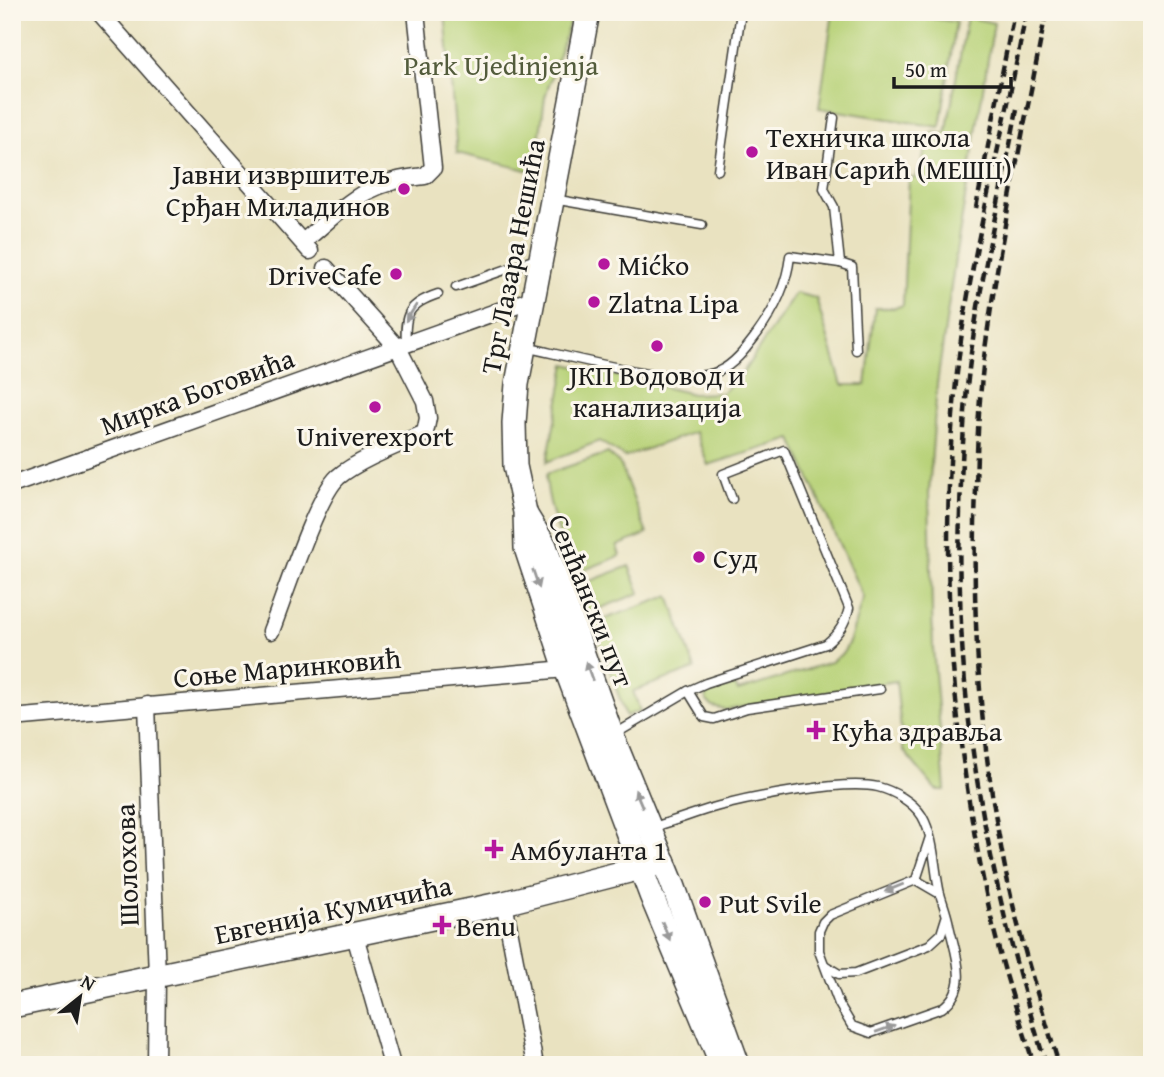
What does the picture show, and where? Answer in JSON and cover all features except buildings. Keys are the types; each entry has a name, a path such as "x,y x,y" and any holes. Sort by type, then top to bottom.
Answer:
{"main road":[{"name":"Трг Лазара Нешића","path":"524,512 515,466 517,384 588,12"},
{"name":"Сенћански пут","path":"524,512 526,548 566,669 641,867 722,1065"},
{"name":"Сенћански пут","path":"524,512 545,546 612,736 664,862 737,1065"},
{"name":"Евгенија Кумичића","path":"12,1006 355,936 503,903 664,862"}],"street":[{"path":"99,12 306,246 364,191 402,178 425,176 433,167 416,12"},
{"path":"271,631 320,506 337,478 425,433 428,418 425,401 402,346 326,268"},
{"name":"Мирка Боговића","path":"12,485 535,298"},
{"name":"Соње Маринковић","path":"12,718 566,669"},
{"name":"Шолохова","path":"147,705 157,976 156,1065"},
{"path":"503,903 535,1065"},
{"path":"355,936 392,1065"}],"lane":[{"path":"718,170 741,12"},
{"path":"834,118 824,189 834,207 840,263"},
{"path":"553,199 702,225"},
{"path":"525,347 674,377 719,372 744,351 778,301 790,256 852,267 856,350"},
{"path":"456,288 542,257"},
{"path":"402,346 409,312 421,300 438,294"},
{"path":"612,736 688,691 814,650 839,633 846,620 849,608 783,450 723,474 732,499"},
{"path":"688,691 704,717 714,719 747,708 880,689"},
{"path":"627,831 651,828 717,806 830,787 878,787 902,797 921,814 930,837 960,978 954,997 942,1008 878,1032 863,1032 846,1019 822,961 817,940 822,922 830,915 916,880 930,837"},
{"path":"916,880 940,894"},
{"path":"822,961 839,974 856,974 929,946 941,934 946,914"}],"green space":[{"name":"Park Ujedinjenja","path":"445,12 573,12 545,97 535,172 457,153"},
{"path":"833,12 891,12 956,22 940,127 819,108"},
{"path":"967,17 994,23 937,384 929,493 933,648 945,790 936,790 903,750 896,681 726,710 713,707 706,700 705,693 735,685 738,691 831,662 843,653 850,640 863,597 792,439 708,465 695,432 625,457 599,441 547,462 566,364 693,394 722,393 742,374 795,293 816,298 842,385 866,385 875,308 895,308 903,305 909,178 916,178 932,132 946,134"},
{"path":"608,453 620,464 647,534 617,546 620,556 574,574 552,512 546,474"},
{"path":"629,566 640,593 588,613 577,586"},
{"path":"669,596 695,669 633,691 640,711 626,716 593,623"}],"railway":[{"path":"976,208 1014,12"},
{"path":"1026,12 965,312 952,428 948,571 957,713 978,854 997,944 1034,1065"},
{"path":"1046,12 1005,223 985,350 978,437 975,586 979,682 997,825 1017,922 1059,1065"},
{"path":"1017,109 986,260 968,374 960,502 960,592 968,712 986,832 998,891 1046,1065"}],"place":[{"name":"Техничка школа Иван Сарић (МЕШЦ)","path":"752,152"},
{"name":"Јавни извршитељ Срђан Миладинов","path":"404,189"},
{"name":"Mićko","path":"604,264"},
{"name":"DriveCafe","path":"396,274"},
{"name":"Zlatna Lipa","path":"594,302"},
{"name":"ЈКП Водовод и канализација","path":"657,346"},
{"name":"Univerexport","path":"375,407"},
{"name":"Суд","path":"699,557"},
{"name":"Кућа здравља","path":"816,730"},
{"name":"Амбуланта 1","path":"494,849"},
{"name":"Put Svile","path":"705,902"},
{"name":"Benu","path":"442,925"}]}
